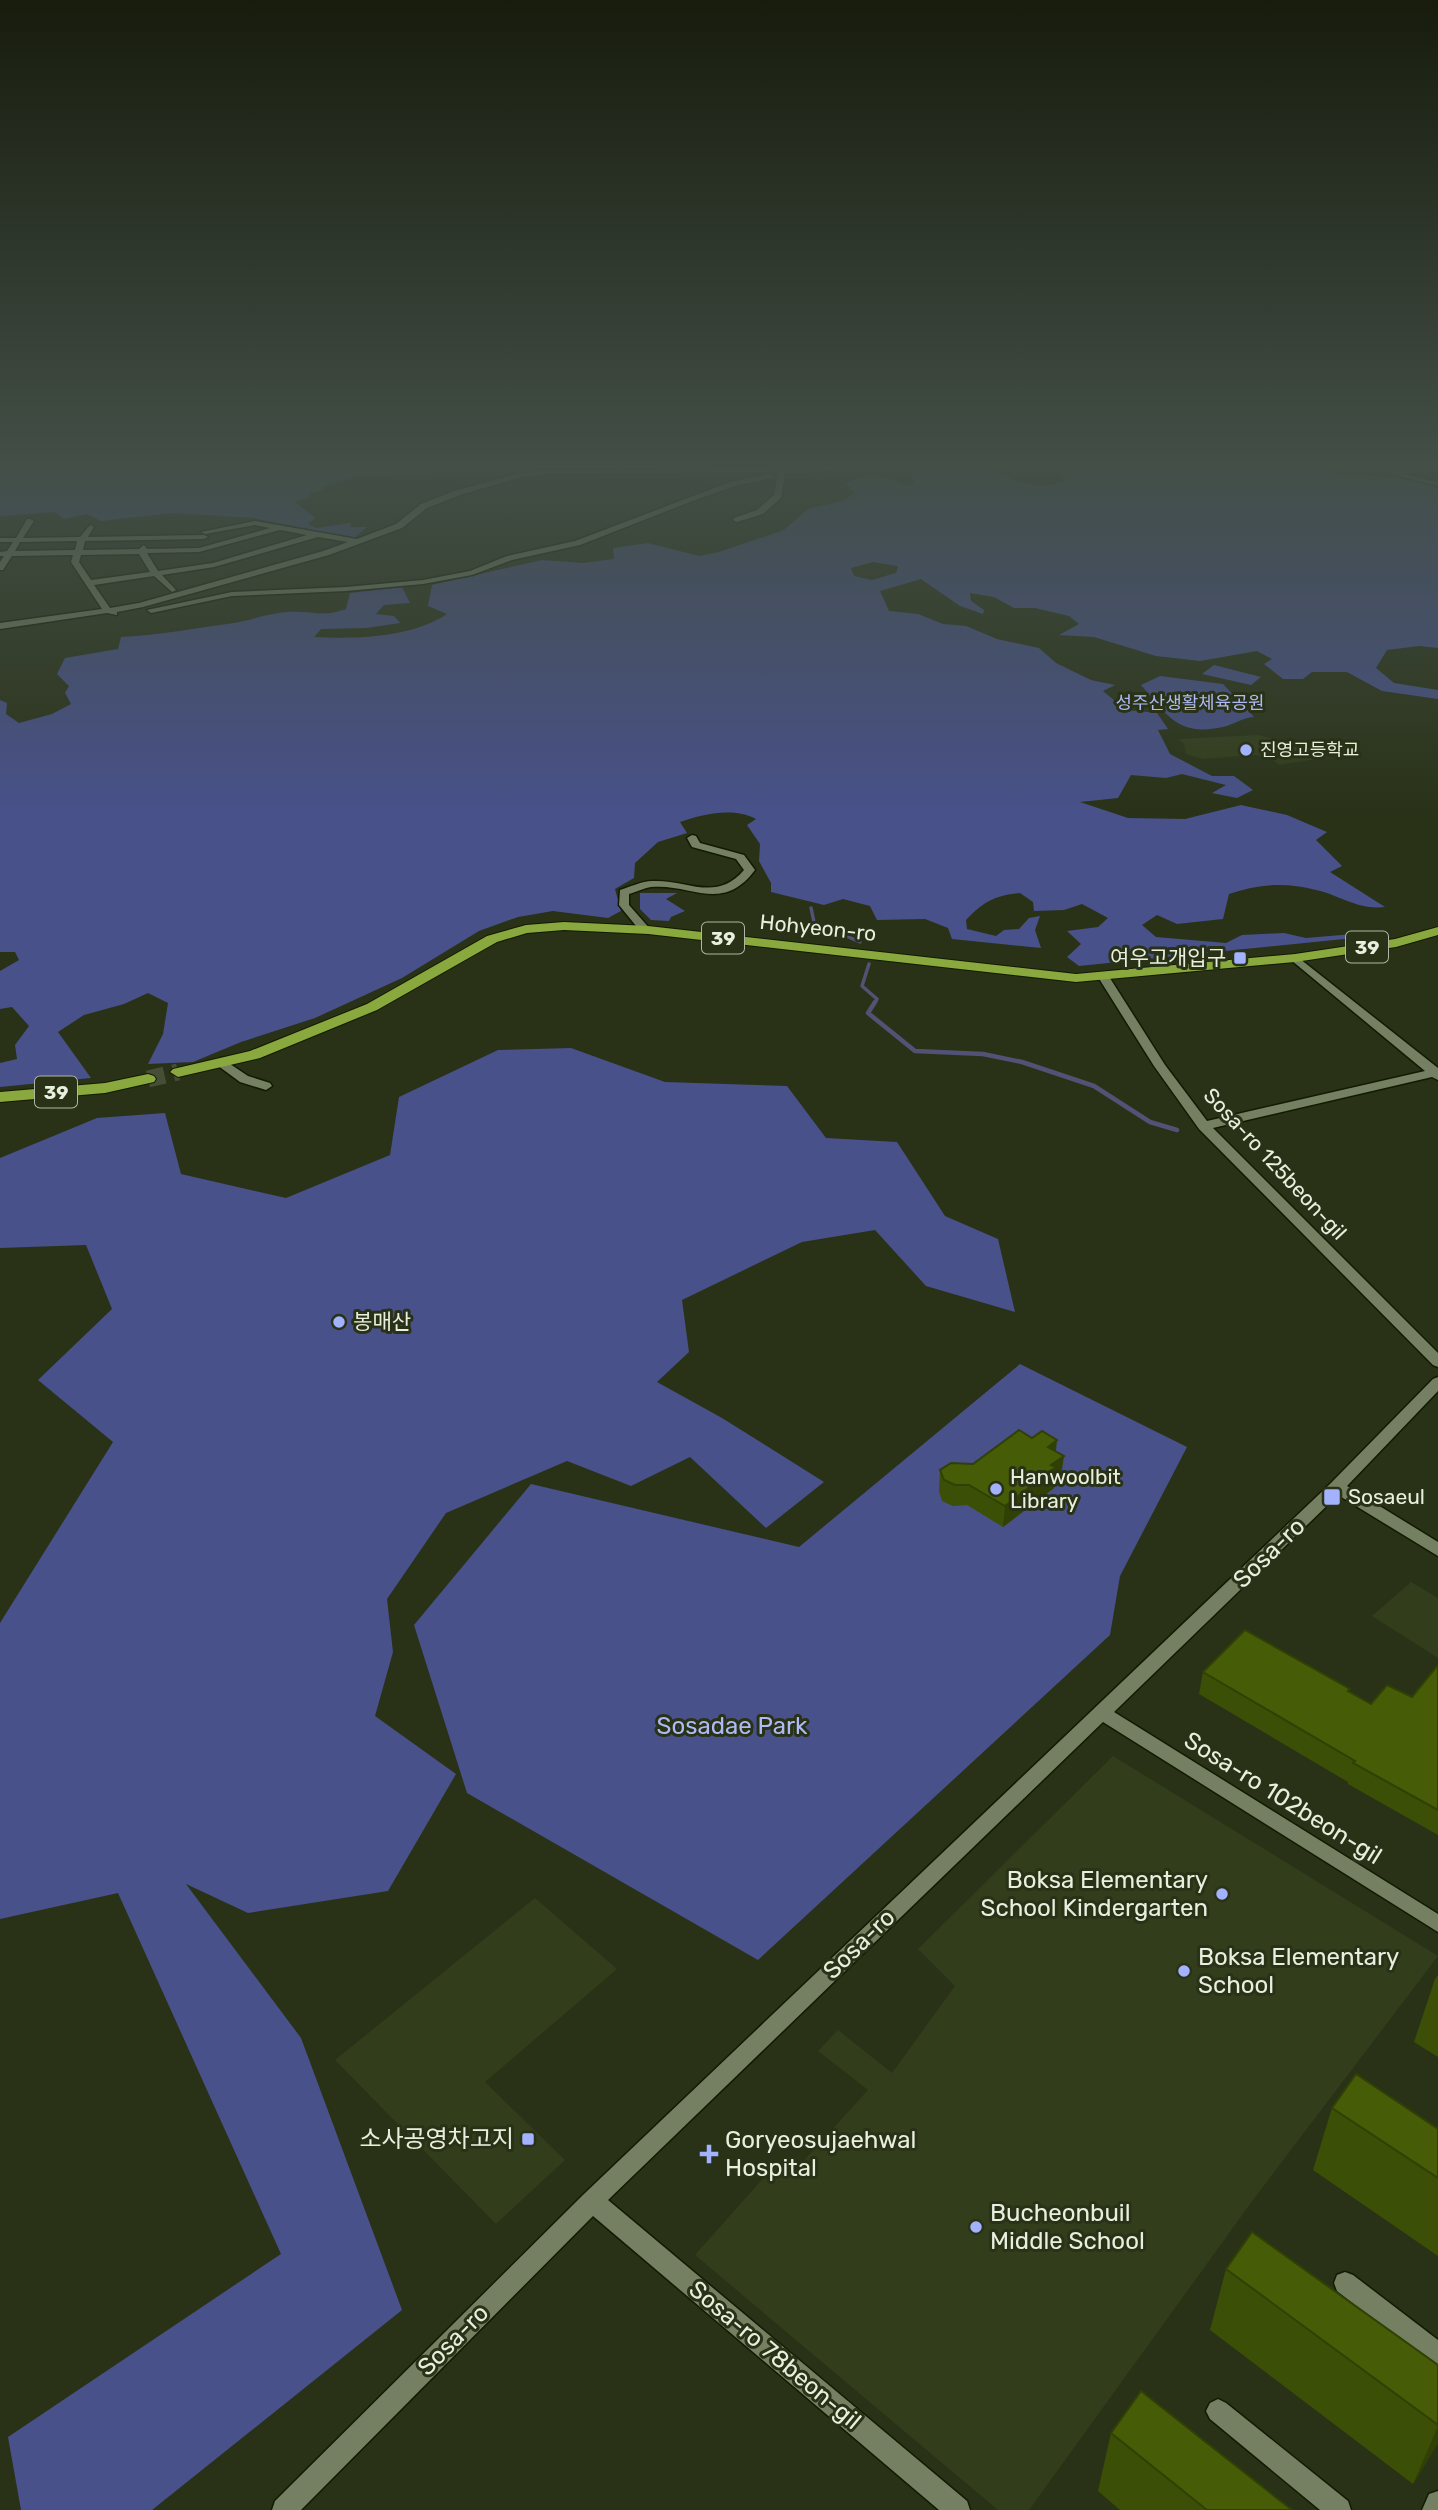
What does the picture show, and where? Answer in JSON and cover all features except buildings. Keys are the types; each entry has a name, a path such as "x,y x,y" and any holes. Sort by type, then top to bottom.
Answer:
{"main road":[{"name":"Hohyeon-ro","path":"178,1072 255,1055 372,1007 492,939 526,929 564,926 645,930 1041,974 1104,977 1295,958 1396,943 1438,932"},
{"name":"39","path":"0,1097 105,1088 148,1079"}],"street":[{"path":"89,584 108,611"},
{"path":"166,584 172,590"},
{"path":"0,626 108,611 213,584"},
{"path":"108,611 147,611 232,594 400,584"},
{"path":"645,930 624,905 624,892 650,884 673,884 706,892 738,884 750,870 740,857 696,845 692,838"},
{"path":"1295,958 1437,1074"},
{"name":"Sosa-ro 125beon-gil","path":"1104,977 1160,1066 1204,1126 1438,1362"},
{"path":"221,1062 244,1079 266,1086"},
{"path":"1204,1126 1437,1074"},
{"name":"Sosa-ro","path":"284,2510 592,2201 1337,1487 1438,1382"},
{"path":"1337,1487 1438,1550"},
{"name":"Sosa-ro 102beon-gil","path":"1102,1713 1438,1924"},
{"name":"Sosa-ro 78beon-gil","path":"592,2201 958,2510"},
{"path":"1345,2283 1438,2355"},
{"path":"1218,2410 1339,2510"},
{"path":"1434,2510 1438,2503"}],"shaded area":[{"name":"진영고등학교","path":"1258,735 1301,746 1323,758 1279,765 1270,757 1254,755 1203,759 1186,754 1184,744 1179,739"},
{"path":"1411,1582 1438,1598 1438,1658 1372,1616"},
{"path":"1113,1756 1438,1956 1253,2200 1029,2510 998,2510 695,2255 774,2166 789,2177 868,2090 818,2051 838,2030 892,2073 955,1986 918,1949"},
{"name":"소사공영차고지","path":"535,1898 617,1969 485,2082 565,2160 496,2224 335,2060"}],"green space":[{"path":"903,584 880,591 889,611 918,614 943,624 966,626 997,639 1039,648 1056,663 1091,680 1115,685 1103,691 1126,710 1157,713 1168,729 1158,730 1170,754 1212,776 1234,776 1253,790 1237,798 1212,793 1226,785 1182,774 1166,778 1131,775 1118,798 1080,802 1128,818 1185,819 1241,805 1287,815 1327,832 1316,840 1342,866 1330,872 1385,907 1358,905 1305,887 1282,885 1250,888 1229,894 1223,919 1177,924 1157,915 1142,925 1156,937 1226,943 1242,935 1284,933 1306,938 1353,934 1364,937 1079,966 1067,957 1081,944 1067,931 1098,927 1108,918 1082,904 1064,910 1034,911 1033,902 1020,893 1011,894 990,900 966,920 967,929 996,936 1004,930 1019,929 1029,918 1040,916 1035,930 1041,948 952,939 948,928 925,919 877,920 870,906 843,899 824,905 771,892 771,883 759,861 760,844 747,825 756,819 738,813 718,813 680,822 687,833 658,842 635,863 634,878 615,889 621,911 608,918 553,911 518,917 479,931 402,978 315,1018 241,1042 193,1062 148,1064 163,1034 168,1003 148,993 124,1004 84,1015 58,1032 91,1078 0,1087 0,1063 17,1059 15,1045 29,1026 12,1007 0,1009 0,971 19,960 15,952 0,952 0,700 7,703 6,714 19,723 52,714 71,704 65,693 69,686 57,674 65,658 118,649 121,637 234,623 281,613 330,613 346,609 350,593 402,587 410,603 384,605 376,614 394,616 400,623 366,628 321,629 314,637 365,637 417,628 447,614 428,606 432,585"},
{"path":"928,584 1438,584 1438,648 1419,646 1387,650 1376,668 1394,683 1438,690 1438,699 1382,691 1347,672 1312,672 1303,679 1283,679 1264,664 1272,659 1257,651 1200,661 1156,656 1094,637 1059,635 1079,624 1069,616 1035,608 1014,608 994,597 970,593 971,601 984,610 983,614 960,606"},
{"path":"1214,665 1261,677 1251,685 1202,674"},
{"name":"성주산생활체육공원","path":"1160,676 1223,684 1254,717 1208,729 1184,726 1167,714 1141,685"},
{"path":"640,893 677,893 666,899 685,911 671,917 669,921 651,920 640,909"},
{"path":"571,1048 665,1082 787,1086 826,1138 897,1142 945,1216 998,1239 1015,1312 926,1286 875,1230 802,1242 682,1300 689,1352 657,1382 722,1418 824,1482 766,1528 690,1457 631,1486 567,1461 446,1513 387,1599 393,1652 375,1716 456,1774 388,1891 248,1913 186,1884 301,2038 402,2310 152,2510 21,2510 8,2437 281,2254 118,1893 0,1919 0,1623 113,1442 38,1380 112,1309 86,1245 0,1248 0,1158 97,1118 165,1113 181,1174 286,1198 390,1155 399,1097 498,1050"},
{"name":"Sosadae Park","path":"1020,1364 1187,1447 1120,1576 1110,1635 758,1960 467,1793 414,1625 531,1484 799,1547"}],"waterway":[{"path":"811,908 814,922 860,942"},
{"path":"869,964 862,986 877,999 874,1004"},
{"path":"875,1002 868,1013 915,1051 983,1054 1022,1062 1094,1086 1150,1122 1177,1130"}],"tunnel":[{"path":"148,1079 178,1072"}],"place":[{"name":"진영고등학교","path":"1246,750"},
{"name":"여우고개입구","path":"1240,958"},
{"name":"봉매산","path":"339,1322"},
{"name":"Hanwoolbit Library","path":"996,1489"},
{"name":"Sosaeul","path":"1332,1497"},
{"name":"Boksa Elementary School Kindergarten","path":"1222,1894"},
{"name":"Boksa Elementary School","path":"1184,1971"},
{"name":"소사공영차고지","path":"528,2139"},
{"name":"Goryeosujaehwal Hospital","path":"709,2154"},
{"name":"Bucheonbuil Middle School","path":"976,2227"}]}
